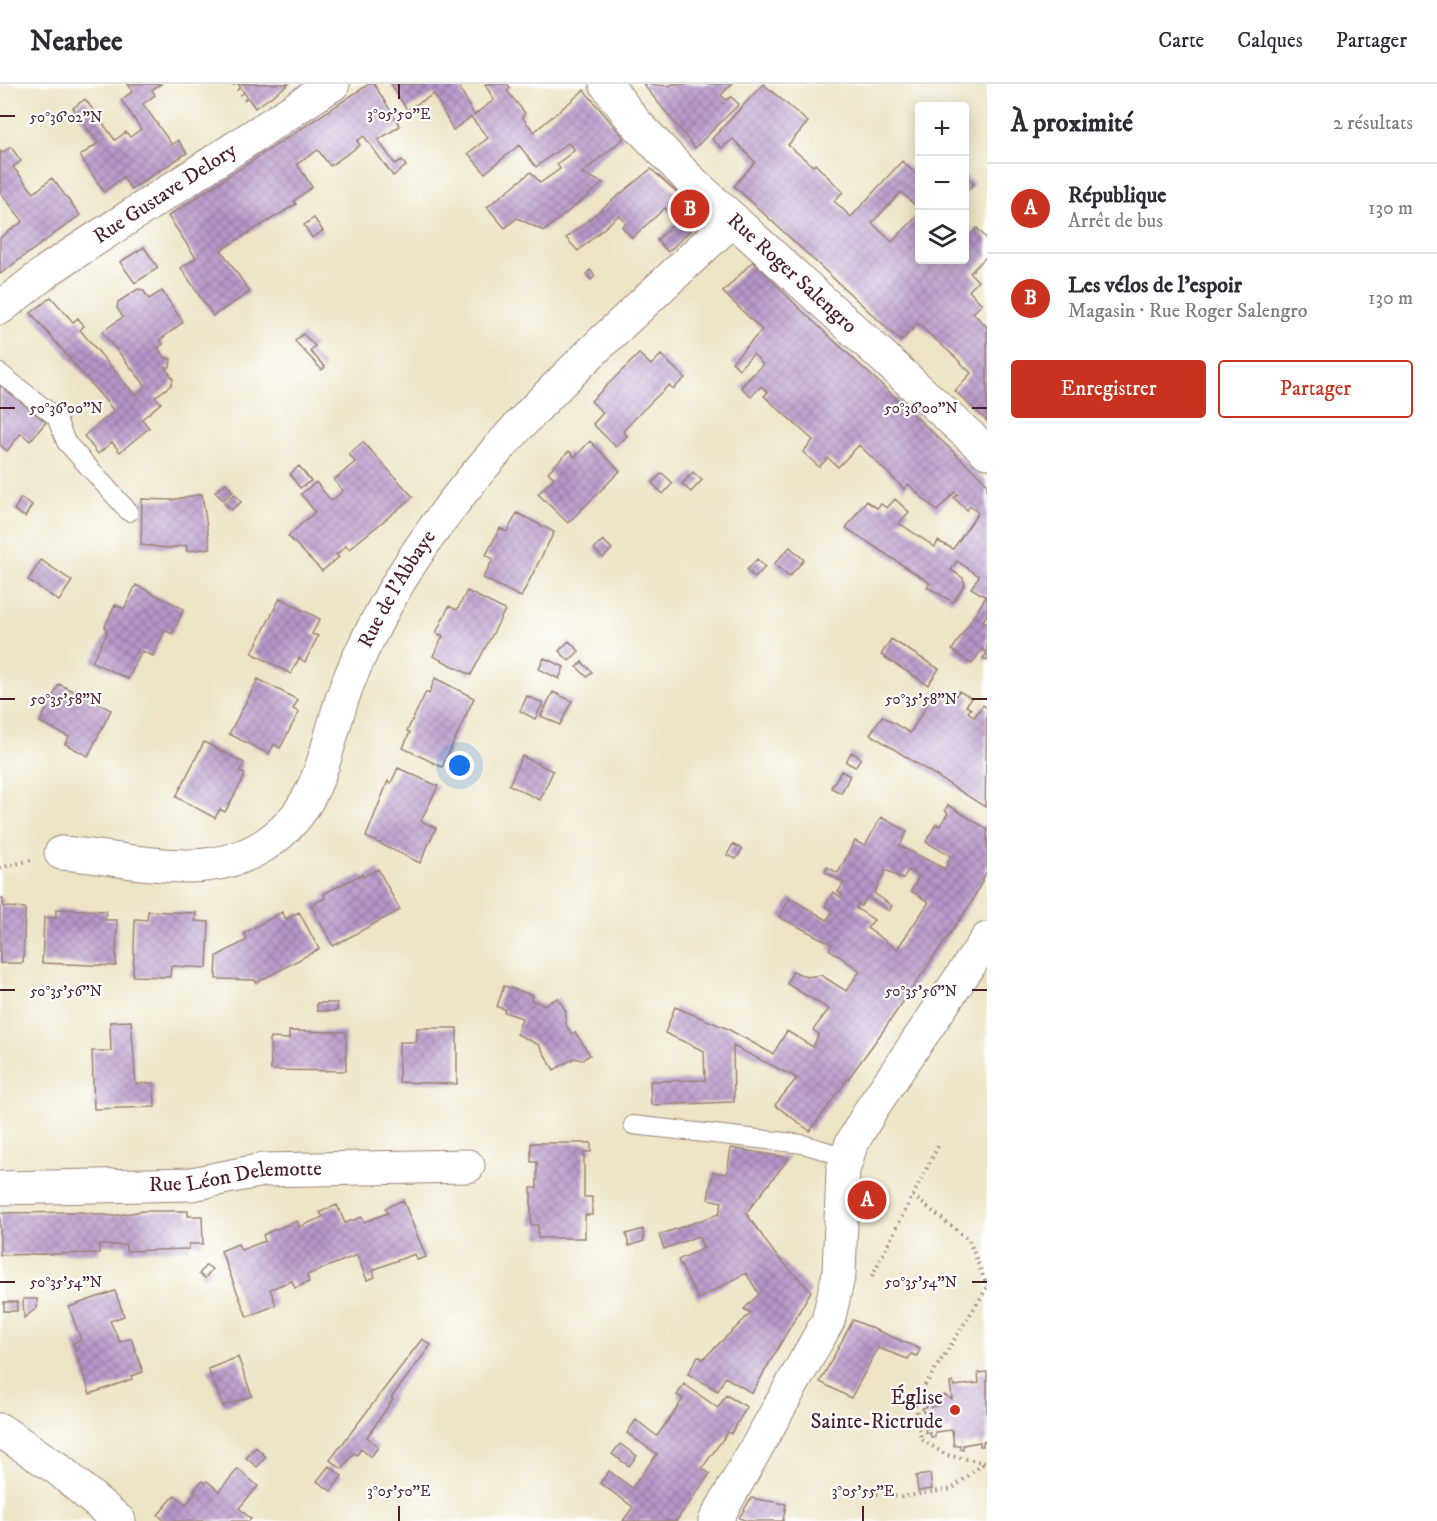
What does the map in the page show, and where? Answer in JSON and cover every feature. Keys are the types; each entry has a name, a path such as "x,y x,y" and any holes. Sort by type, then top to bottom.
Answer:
{"street":[{"name":"Rue Gustave Delory","path":"0,308 51,268 333,84"},
{"name":"Rue Roger Salengro","path":"606,84 658,147 987,453"},
{"name":"Rue de l'Abbaye","path":"61,853 186,866 240,858 275,838 298,815 315,790 339,709 355,666 394,591 440,520 514,429 733,219"},
{"path":"715,1521 818,1341 834,1302 839,1273 846,1157 872,1108 987,939"},
{"name":"Rue Léon Delemotte","path":"0,1188 192,1184 263,1170 468,1166"},
{"path":"0,1430 58,1469 119,1521"}],"lane":[{"path":"0,373 56,417 66,442 129,512"},
{"path":"633,1125 803,1144 846,1157"}],"path":[{"path":"871,1278 939,1146"},
{"path":"913,1196 969,1240 987,1287 915,1401 921,1439 946,1455 985,1463"},
{"path":"871,1493 901,1497 952,1489 985,1463"}],"building":[{"path":"128,84 161,84 152,90 155,95 143,104 172,145 178,140 187,153 131,189 123,177 104,192 80,156 98,143 73,108 85,99 115,140 126,132 130,137 141,129 121,100 133,91"},
{"path":"238,84 289,84 255,108"},
{"path":"369,84 374,84 400,126 378,140 395,164 402,160 406,166 393,176 364,136 357,141 360,145 330,166 318,150 297,164 312,187 294,201 296,204 221,250 250,292 213,316 181,268 196,258 168,216"},
{"path":"391,84 458,84 474,115 494,100 485,84 508,84 510,88 507,91 525,113 522,117 534,132 584,90 624,138 582,173 603,183 544,231 517,218 505,228 487,207 531,172 540,183 560,169 557,164 575,150 568,143 536,167 519,145 485,173 468,153 488,138 471,117 453,130 434,94 407,110"},
{"path":"643,84 670,86 672,84 732,84 721,95 726,100 731,97 739,104 695,148"},
{"path":"763,84 808,122 788,145 813,166 815,164 843,192 834,201 851,217 902,161 915,173 915,205 901,192 872,223 892,242 915,218 915,264 969,264 969,236 977,228 987,239 987,256 970,273 978,281 969,291 982,304 973,313 987,327 987,421 955,391 971,373 918,324 901,341 734,186 755,162 733,139 722,148 712,139"},
{"path":"11,147 21,161 13,167 34,193 52,178 80,215 0,274 0,238 23,221 0,192 0,151 2,153"},
{"path":"651,169 704,217 668,252 657,240 678,220 665,208 632,238 622,227 626,223 619,215 578,251 566,238"},
{"path":"969,179 974,184 969,189"},
{"path":"314,218 323,231 312,238 304,225"},
{"path":"144,247 158,268 135,283 120,262"},
{"path":"753,261 799,308 987,483 987,615 983,621 987,623 987,653 982,649 972,664 952,650 986,597 971,588 979,576 957,561 951,570 963,578 965,584 953,602 927,587 930,583 846,528 866,501 877,508 881,504 887,508 895,499 909,512 899,523 935,547 938,541 953,549 978,513 970,506 967,510 954,498 958,494 955,492 937,511 908,484 904,489 859,445 838,467 828,458 819,467 803,452 813,440 764,396 768,392 761,386 751,397 741,387 763,364 753,354 739,369 732,362 762,330 723,292"},
{"path":"590,270 595,276 591,280 586,274"},
{"path":"138,289 143,290 149,299 162,291 183,322 160,340 163,344 158,348 164,357 171,359 170,367 165,367 173,379 171,385 155,397 161,403 142,419 149,428 120,452 112,442 98,454 84,436 114,411 31,313 51,297 73,322 78,318 84,326 80,330 135,395 146,386 102,332 123,317 117,308 118,302"},
{"path":"303,334 315,346 310,351 325,367 322,370 295,341"},
{"path":"639,354 651,365 661,355 685,378 673,389 669,385 644,409 623,431 627,436 616,447 593,424 603,413 591,401"},
{"path":"0,385 46,422 30,441 21,433 7,451 0,445"},
{"path":"590,441 620,471 568,523 538,494 554,478 548,472 569,451 575,457"},
{"path":"363,442 413,497 349,549 346,546 336,555 339,557 322,571 288,536 315,512 301,494 316,482 331,501 343,491 334,480 355,462 349,454"},
{"path":"299,466 311,481 300,488 290,474"},
{"path":"693,472 702,480 691,492 682,484"},
{"path":"662,473 673,483 663,494 652,483"},
{"path":"226,483 233,492 223,500 215,492"},
{"path":"202,494 210,548 187,551 186,545 169,548 141,545 142,499 171,500"},
{"path":"235,494 241,502 231,510 224,503"},
{"path":"21,498 32,505 25,517 14,510"},
{"path":"517,513 554,532 521,597 483,578 493,559 486,555 500,528 507,532"},
{"path":"603,540 612,549 603,558 594,549"},
{"path":"790,547 804,560 789,577 774,564"},
{"path":"757,559 765,567 755,578 747,570"},
{"path":"41,560 72,581 59,601 28,580"},
{"path":"136,585 184,609 172,634 165,630 153,656 142,651 128,679 92,662 107,633 105,626 115,605 124,609"},
{"path":"467,591 505,610 471,675 433,656 443,636 436,633 449,606 457,610"},
{"path":"280,598 320,619 312,634 318,636 305,662 299,658 291,674 252,653"},
{"path":"891,639 939,669 928,685 881,655"},
{"path":"569,641 579,651 569,661 559,651"},
{"path":"544,658 564,667 559,679 539,669"},
{"path":"582,662 592,672 587,677 577,667"},
{"path":"435,678 474,698 442,767 403,748 410,732 407,731 426,692 429,694"},
{"path":"258,679 298,700 293,709 299,712 280,748 274,744 269,754 229,734"},
{"path":"59,684 111,710 88,756 65,744 69,737 40,722"},
{"path":"936,690 952,701 959,691 971,698 966,706 971,709 968,712 974,717 983,705 987,708 985,807 870,734 882,716 910,733"},
{"path":"553,692 572,701 560,725 541,716"},
{"path":"527,696 543,703 535,719 520,711"},
{"path":"204,742 244,763 239,772 245,774 242,781 225,812 220,809 215,818 176,797"},
{"path":"851,752 861,758 855,767 846,762"},
{"path":"522,756 553,771 540,800 509,785"},
{"path":"398,768 438,786 421,821 436,828 420,863 366,837 388,781 391,783"},
{"path":"841,771 850,776 841,793 831,788"},
{"path":"948,805 987,829 987,871 971,903 883,1031 810,1131 775,1105 797,1078 733,1046 734,1102 651,1105 650,1081 705,1080 704,1051 665,1033 675,1007 726,1028 773,1054 787,1031 813,1047 819,1034 813,1030 829,1009 787,984 793,971 807,977 821,975 846,991 860,971 829,949 832,944 779,917 790,898 827,920 833,911 825,906 833,892 841,897 842,894 838,892 844,883 825,872 827,867 838,873 855,841 865,846 881,817 907,831 900,846 945,869 951,856 926,842 936,824 940,826 948,813 945,810","holes":["886,870 903,879 908,870 919,876 911,891 929,902 897,949 867,928 874,920 856,908 858,904 861,906 868,897 889,911 892,906 874,893"]},
{"path":"733,844 742,849 736,859 727,855"},
{"path":"378,869 400,910 333,946 311,905 325,898 324,894 329,891 362,874 363,877"},
{"path":"0,898 3,899 3,907 25,908 23,963 0,963"},
{"path":"56,909 106,911 105,920 117,920 116,966 42,963 44,917 56,918"},
{"path":"148,911 196,913 195,921 209,922 207,968 171,966 170,977 133,976 135,919 147,920"},
{"path":"282,912 286,919 299,912 319,949 256,983 255,980 216,979 217,956 247,940 244,933"},
{"path":"504,986 532,995 531,1000 544,1005 558,998 566,1012 566,1025 572,1034 575,1032 590,1055 582,1060 574,1058 554,1070 539,1045 517,1034 522,1018 497,1007"},
{"path":"317,1003 337,1003 337,1011 317,1011"},
{"path":"131,1021 136,1084 154,1083 155,1107 94,1109 92,1051 111,1051 110,1022"},
{"path":"417,1028 457,1028 457,1084 399,1082 399,1042 417,1042"},
{"path":"289,1031 346,1032 346,1071 271,1070 270,1038 289,1039"},
{"path":"531,1143 591,1143 591,1152 584,1152 584,1197 592,1197 592,1215 585,1215 585,1238 538,1238 538,1225 531,1225 531,1188 537,1188 537,1162 531,1162"},
{"path":"731,1148 789,1158 746,1213 775,1254 811,1291 752,1393 725,1377 718,1391 688,1374 698,1356 703,1359 751,1313 744,1309 759,1294 746,1273 698,1299 678,1260 704,1248 698,1236 664,1249 659,1235 719,1214 722,1202 708,1199 713,1172 727,1174"},
{"path":"403,1200 426,1257 417,1260 415,1254 393,1262 373,1270 375,1277 367,1280 357,1255 307,1275 309,1282 295,1288 292,1281 270,1289 276,1305 247,1317 221,1251 238,1244 241,1250 265,1241 263,1235 271,1231 297,1221 299,1227 323,1217 320,1212 337,1205 345,1223 362,1217 364,1222 388,1213 385,1208"},
{"path":"143,1211 188,1211 188,1216 202,1216 203,1244 189,1244 189,1249 126,1251 126,1245 99,1245 99,1253 0,1255 0,1213 80,1212 112,1216"},
{"path":"643,1229 644,1241 629,1246 626,1234"},
{"path":"206,1265 212,1269 205,1278 199,1274"},
{"path":"115,1291 124,1316 110,1321 120,1342 131,1338 143,1372 131,1376 132,1379 90,1394 73,1343 81,1340 69,1307"},
{"path":"23,1299 37,1299 37,1308 24,1318"},
{"path":"4,1302 17,1302 17,1311 4,1311"},
{"path":"853,1320 920,1349 917,1356 911,1354 908,1359 878,1348 851,1398 820,1382"},
{"path":"422,1339 431,1345 391,1398 393,1399 367,1437 378,1447 371,1457 361,1449 357,1455 354,1453 342,1469 330,1460"},
{"path":"238,1357 252,1396 223,1406 208,1369"},
{"name":"Église Sainte-Rictrude","path":"987,1372 987,1441 983,1442 983,1446 980,1446 980,1442 963,1445 963,1449 960,1449 960,1445 954,1446 952,1430 935,1432 935,1437 926,1433 925,1429 930,1428 927,1412 923,1412 922,1408 927,1407 926,1403 931,1402 931,1407 937,1406 936,1398 944,1395 952,1399 950,1383 953,1382 954,1386 979,1383 978,1373"},
{"path":"684,1384 718,1408 726,1395 747,1407 731,1434 728,1432 702,1468 710,1474 676,1521 623,1521 633,1507 600,1483 609,1471 632,1488 657,1454 627,1433 636,1420 657,1436 683,1399 677,1395"},
{"path":"620,1444 637,1456 629,1466 612,1454"},
{"path":"256,1447 266,1457 257,1467 246,1458"},
{"path":"329,1466 342,1476 331,1491 317,1481"},
{"path":"238,1469 258,1486 239,1508 251,1519 249,1521 165,1521 158,1515 175,1495 186,1505 196,1493 193,1491 202,1481 205,1483 207,1481 219,1491"},
{"path":"930,1474 932,1489 918,1491 916,1476"},
{"path":"751,1498 786,1504 783,1521 748,1521 739,1518"}],"place":[{"name":"Les vélos de l'espoir","path":"690,209"},
{"name":"République","path":"867,1200"},
{"name":"Église Sainte-Rictrude","path":"955,1410"}]}
